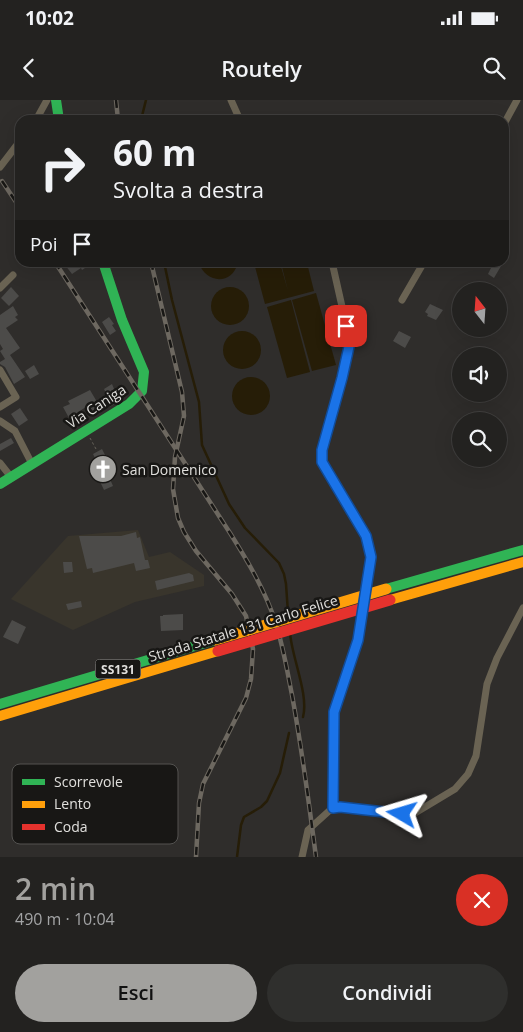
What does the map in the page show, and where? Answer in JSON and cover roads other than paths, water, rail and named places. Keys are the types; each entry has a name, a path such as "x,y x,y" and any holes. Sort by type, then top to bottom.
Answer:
{"main road":[{"path":"56,100 58,115"},
{"name":"Via Caniga","path":"0,484 130,404 140,394 144,382 144,372 122,320 105,267"},
{"name":"Strada Statale 131 Carlo Felice","path":"0,716 23,703 493,564 523,550"},
{"name":"Strada Statale 131 Carlo Felice","path":"493,564 523,562"},
{"name":"Strada Statale 131 Carlo Felice","path":"0,704 23,703"}],"street":[{"path":"39,115 47,100"},
{"path":"231,100 238,115"},
{"path":"509,115 517,100"},
{"path":"0,167 15,149"},
{"path":"333,267 350,342 322,450 322,462 366,536 371,557 358,640 334,712 333,808"},
{"path":"402,300 421,267"},
{"path":"0,288 14,275"},
{"path":"0,370 16,397 0,407"},
{"path":"0,421 15,431 32,464"},
{"path":"0,463 11,477"},
{"path":"302,857 308,830 333,808 340,807 409,814 429,806 456,789 468,774 476,756 487,684 496,658 523,608"}],"waterway":[{"path":"142,115 146,100"},
{"path":"165,267 199,402 202,445 229,504 245,528 279,563 286,584 288,613"},
{"path":"290,633 304,698 303,717"},
{"path":"237,857 241,825 244,817 267,801 280,773 289,733"}],"railway":[{"path":"116,100 118,115"},
{"path":"2,181 15,200"},
{"path":"58,267 230,533 266,598 275,621 285,658 302,756 316,857"},
{"path":"152,267 182,392 184,416 175,457 173,489 178,518 196,551 232,594 246,616 253,649 251,679 246,698 203,784 199,803 196,857"}],"place":[{"name":"San Domenico","path":"103,469"}]}
